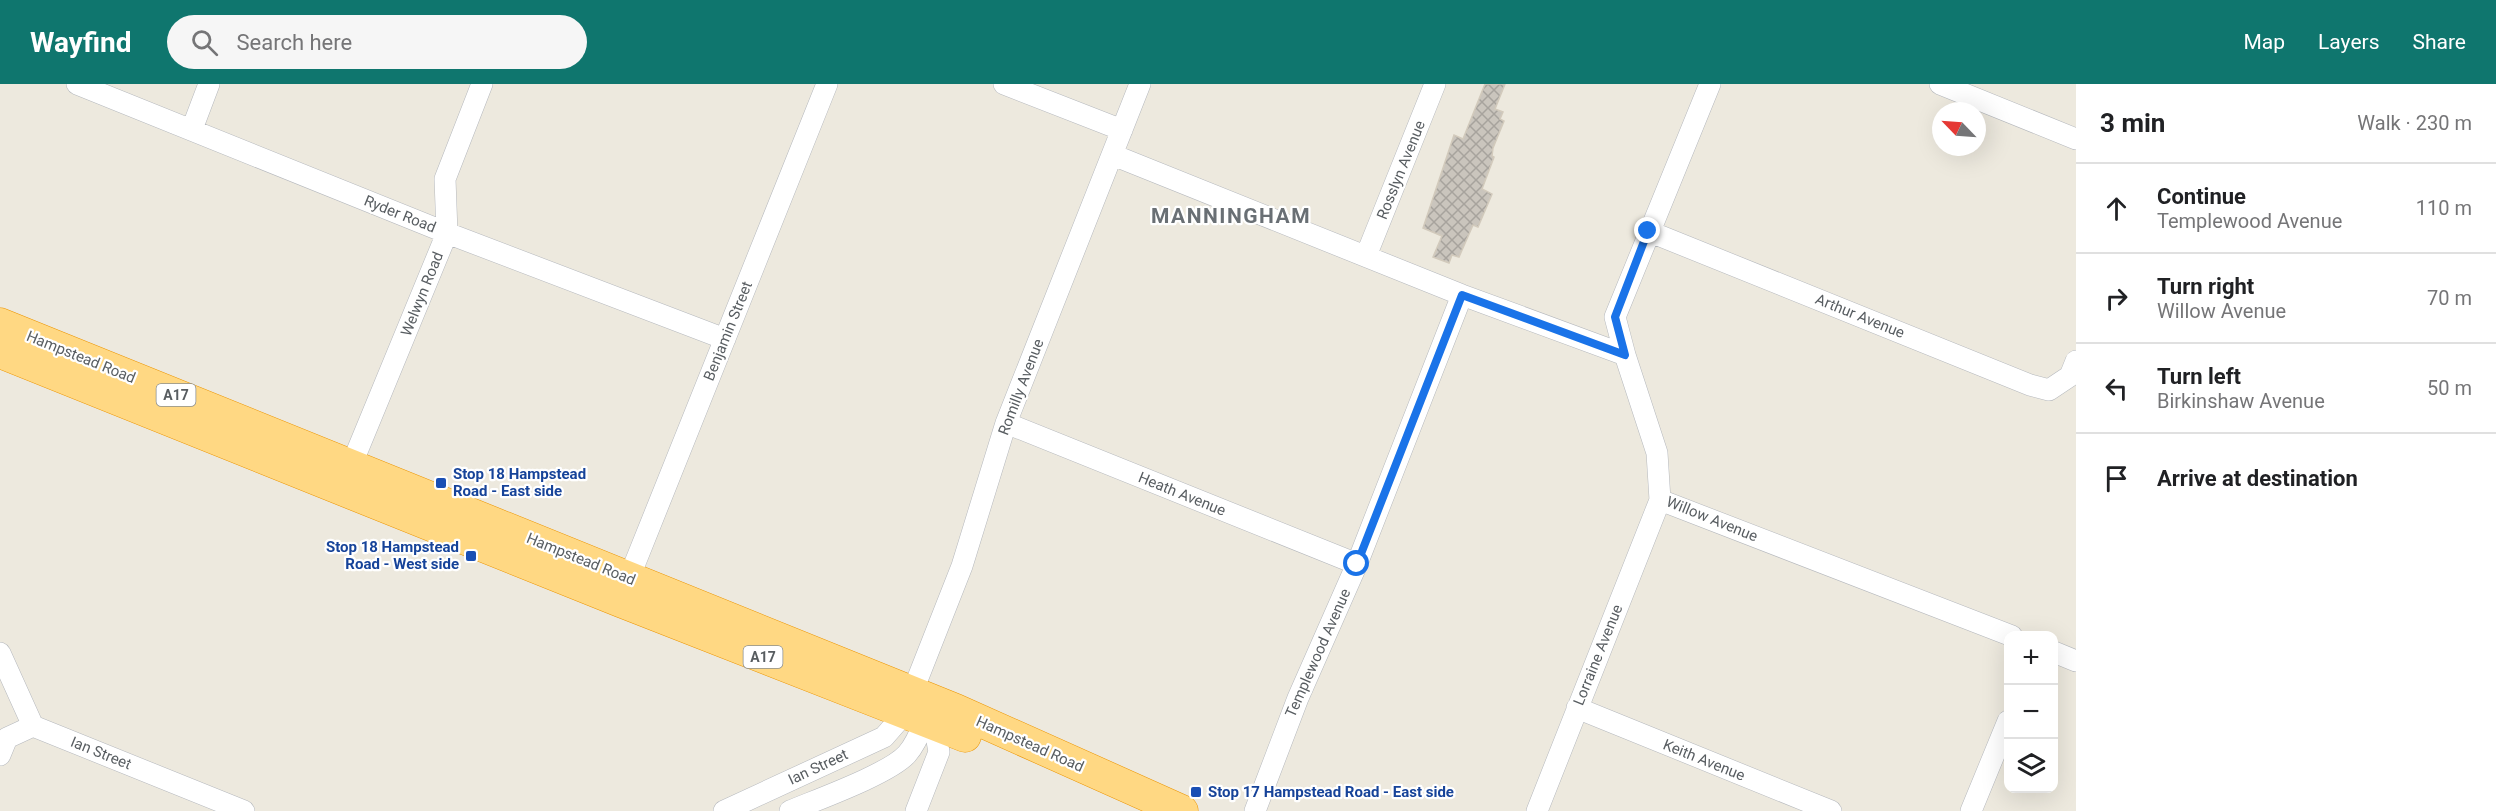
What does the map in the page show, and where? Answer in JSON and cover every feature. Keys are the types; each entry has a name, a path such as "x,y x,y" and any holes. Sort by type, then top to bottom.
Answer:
{"highway":[{"name":"Hampstead Road","path":"0,324 346,478"},
{"name":"Hampstead Road","path":"0,352 346,478 926,712 1170,807"}],"street":[{"name":"Ryder Road","path":"77,84 447,233 725,339"},
{"path":"192,129 209,84"},
{"name":"Welwyn Road","path":"346,478 447,233 445,179 482,84"},
{"name":"Benjamin Street","path":"625,590 827,84"},
{"path":"1004,84 1122,130"},
{"name":"Romilly Avenue","path":"926,712 962,566 1006,423 1140,84"},
{"name":"Rosslyn Avenue","path":"1366,255 1435,84"},
{"name":"Willow Avenue","path":"1710,84 1648,231 1615,317 1657,453 1660,500 2004,633"},
{"path":"1940,84 2076,139"},
{"path":"1113,155 1462,295 1625,355"},
{"name":"Arthur Avenue","path":"1648,231 2030,385 2049,390 2073,369"},
{"name":"Templewood Avenue","path":"1256,811 1298,698 1357,564 1462,295"},
{"name":"Heath Avenue","path":"1006,423 1357,564"},
{"name":"Lorraine Avenue","path":"1537,811 1660,500"},
{"path":"0,653 33,726 2,738"},
{"path":"2058,654 2076,661"},
{"name":"Keith Avenue","path":"1577,708 1831,811"},
{"path":"916,811 939,752 926,712"},
{"name":"Ian Street","path":"790,811 863,780 905,756 918,738 926,712"},
{"name":"Ian Street","path":"724,811 884,737 926,712"},
{"name":"Ian Street","path":"33,726 244,811"},
{"path":"1971,811 2004,731"},
{"path":"905,756 918,759 931,772"}],"building":[{"path":"1485,84 1505,84 1495,109 1503,112 1500,119 1504,121 1493,148 1492,156 1494,157 1482,189 1492,194 1478,227 1473,225 1459,257 1452,255 1449,263 1433,257 1442,236 1423,228 1454,135 1463,139"}],"place":[{"name":"Stop 18 Hampstead Road - East side","path":"441,483"},
{"name":"Stop 18 Hampstead Road - West side","path":"471,556"},
{"name":"Stop 17 Hampstead Road - East side","path":"1196,792"}],"district":[{"name":"MANNINGHAM","path":"1231,216"}],"route":[{"path":"1357,564 1462,295 1625,355 1615,317 1648,231"}]}
